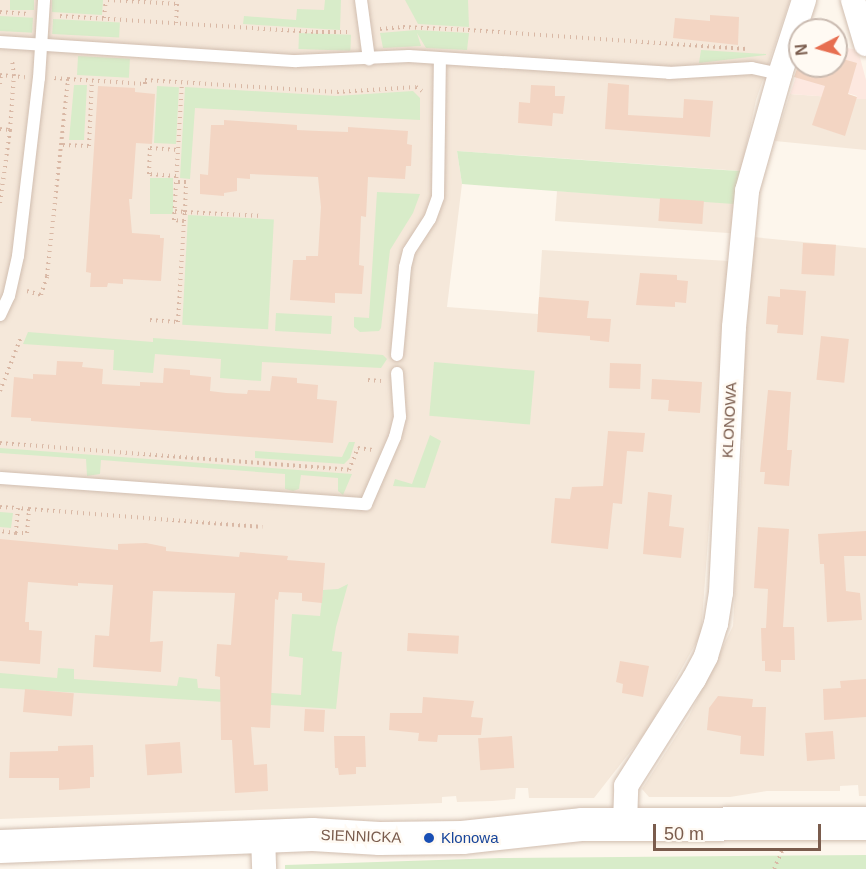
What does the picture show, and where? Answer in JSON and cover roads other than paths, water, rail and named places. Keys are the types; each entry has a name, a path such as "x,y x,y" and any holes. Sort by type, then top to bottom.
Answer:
{"main road":[{"name":"SIENNICKA","path":"0,846 263,836 462,837 582,824 866,824"}],"street":[{"name":"KLONOWA","path":"624,824 626,786 694,679 713,638 721,593 733,339 744,213 752,171 804,0"},
{"path":"853,0 866,44"},
{"path":"263,836 264,869"}],"lane":[{"path":"0,315 9,296 18,256 39,78 44,0"},
{"path":"361,0 369,58"},
{"path":"0,42 296,61 409,56 669,73 752,68 783,63"},
{"path":"397,355 408,251 430,219 438,197 440,59"},
{"path":"0,478 366,504 395,436 400,417 397,373"}],"place":[{"name":"Klonowa","path":"429,838"}]}
